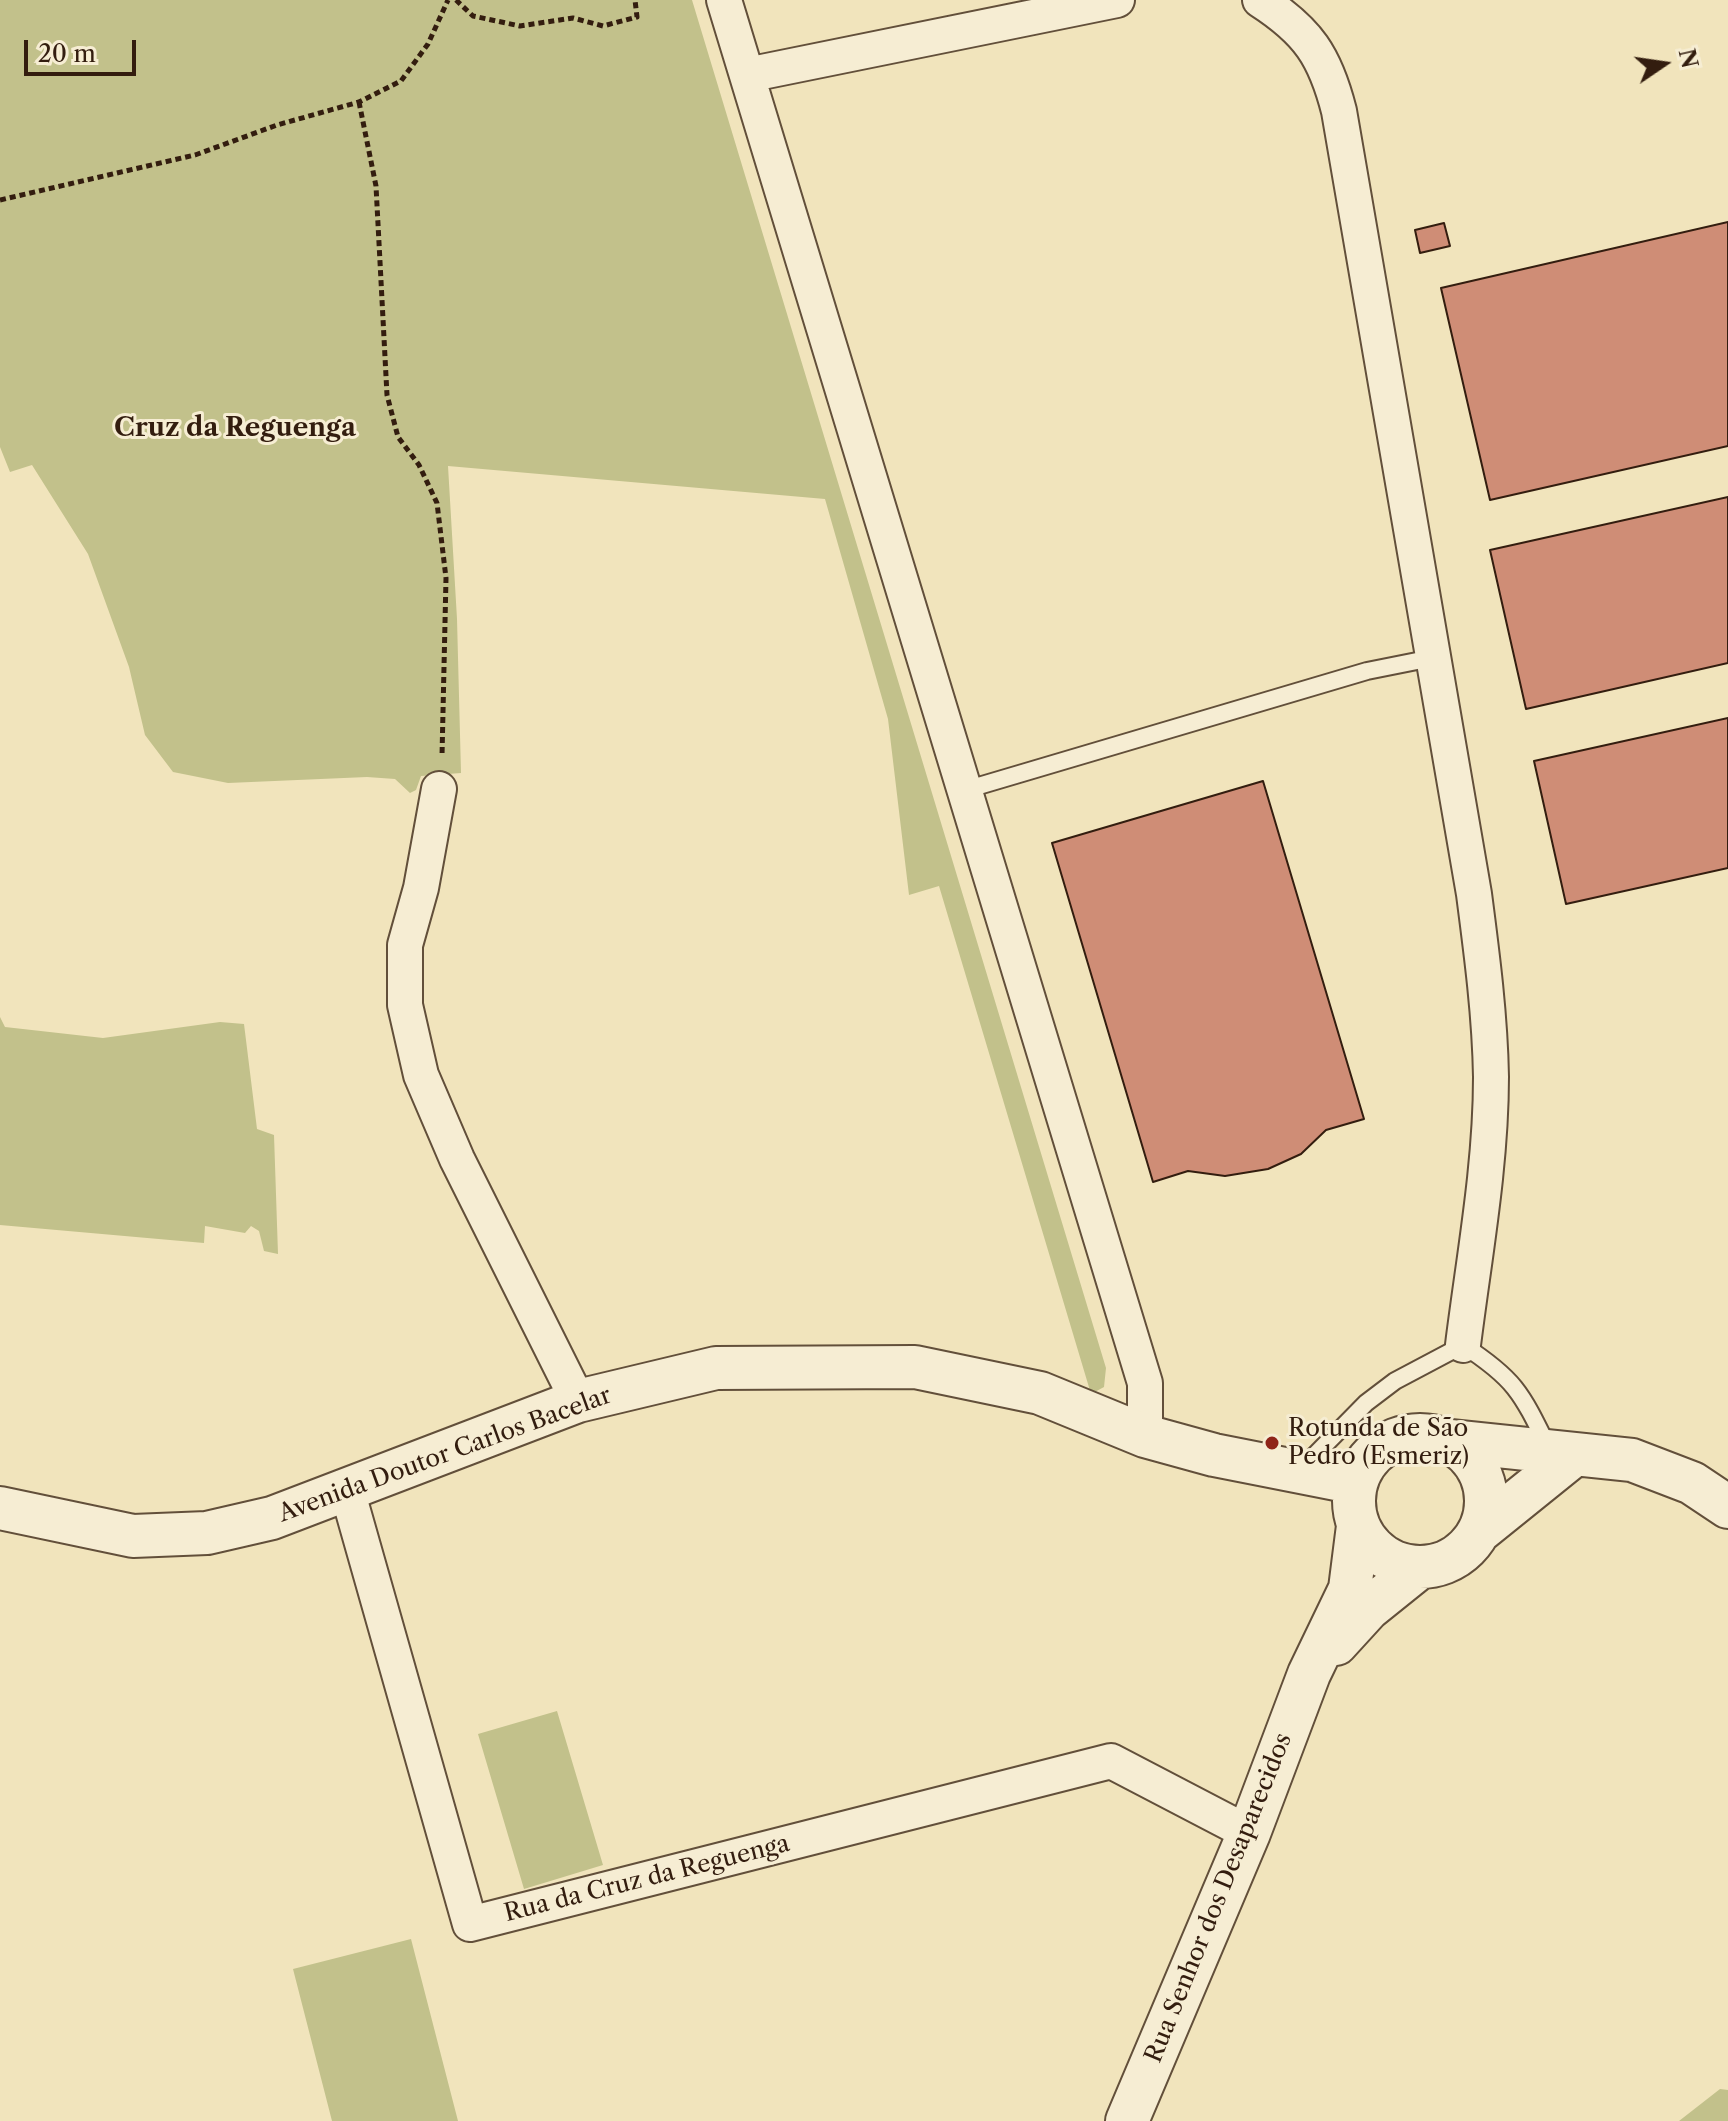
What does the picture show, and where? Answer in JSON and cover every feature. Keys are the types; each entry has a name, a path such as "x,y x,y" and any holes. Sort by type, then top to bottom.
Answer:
{"street":[{"path":"724,0 1145,1383 1145,1436"},
{"path":"747,75 1117,0"},
{"path":"1260,0 1288,18 1312,43 1330,75 1474,894 1486,988 1491,1078 1486,1169 1463,1345"},
{"path":"439,789 421,888 405,945 405,1005 421,1075 457,1159 578,1401"},
{"name":"Avenida Doutor Carlos Bacelar","path":"0,1508 133,1536 207,1533 272,1518 578,1401 716,1368 915,1367 1040,1393 1145,1436 1214,1455 1356,1483"},
{"path":"1563,1453 1455,1558 1419,1568 1393,1562 1372,1547 1358,1526 1354,1505 1356,1483 1366,1461 1393,1440 1428,1434 1450,1441 1632,1460 1692,1483 1728,1507"},
{"path":"1450,1441 1471,1456 1484,1479 1487,1504 1481,1530"},
{"name":"Rua da Cruz da Reguenga","path":"347,1490 470,1924 1111,1761 1249,1833"},
{"name":"Rua Senhor dos Desaparecidos","path":"1127,2121 1249,1833 1309,1674 1350,1589 1358,1526"},
{"name":"Rua Senhor dos Desaparecidos","path":"1309,1674 1368,1609 1419,1568"}],"lane":[{"path":"965,790 1367,671 1432,658"},
{"path":"1310,1460 1366,1403 1395,1381 1463,1345 1502,1371 1563,1453"}],"path":[{"path":"0,200 195,155 277,125 359,102 401,81 428,44 448,0"},
{"path":"456,0 473,16 520,26 573,18 603,26 637,17 635,0"},
{"path":"359,102 376,186 387,395 398,437 419,465 437,503 446,578 446,719 439,789"}],"shaded area":[{"path":"0,0 692,0 1106,1368 1104,1387 1091,1394 939,886 909,895 888,719 825,499 448,466 457,619 461,773 421,776 416,790 410,793 395,779 367,777 228,783 173,772 145,735 129,667 88,554 32,465 10,472 0,447"},
{"path":"0,1017 5,1027 103,1038 220,1022 244,1024 257,1129 274,1135 278,1254 264,1251 259,1231 251,1226 245,1233 205,1226 204,1243 0,1225"},
{"path":"557,1711 603,1865 524,1889 478,1734"},
{"path":"411,1939 458,2121 332,2121 293,1969"},
{"path":"1720,2089 1728,2090 1728,2121 1679,2121"}],"building":[{"path":"1728,222 1728,446 1490,500 1441,288"},
{"path":"1444,223 1450,246 1420,253 1415,230"},
{"path":"1728,497 1728,663 1526,709 1490,550"},
{"path":"1728,718 1728,868 1566,904 1534,761"},
{"path":"1263,781 1364,1119 1326,1130 1301,1154 1268,1169 1225,1176 1188,1171 1153,1182 1052,843"}],"place":[{"name":"Rotunda de São Pedro (Esmeriz)","path":"1272,1443"}],"district":[{"name":"Cruz da Reguenga","path":"235,428"}]}
